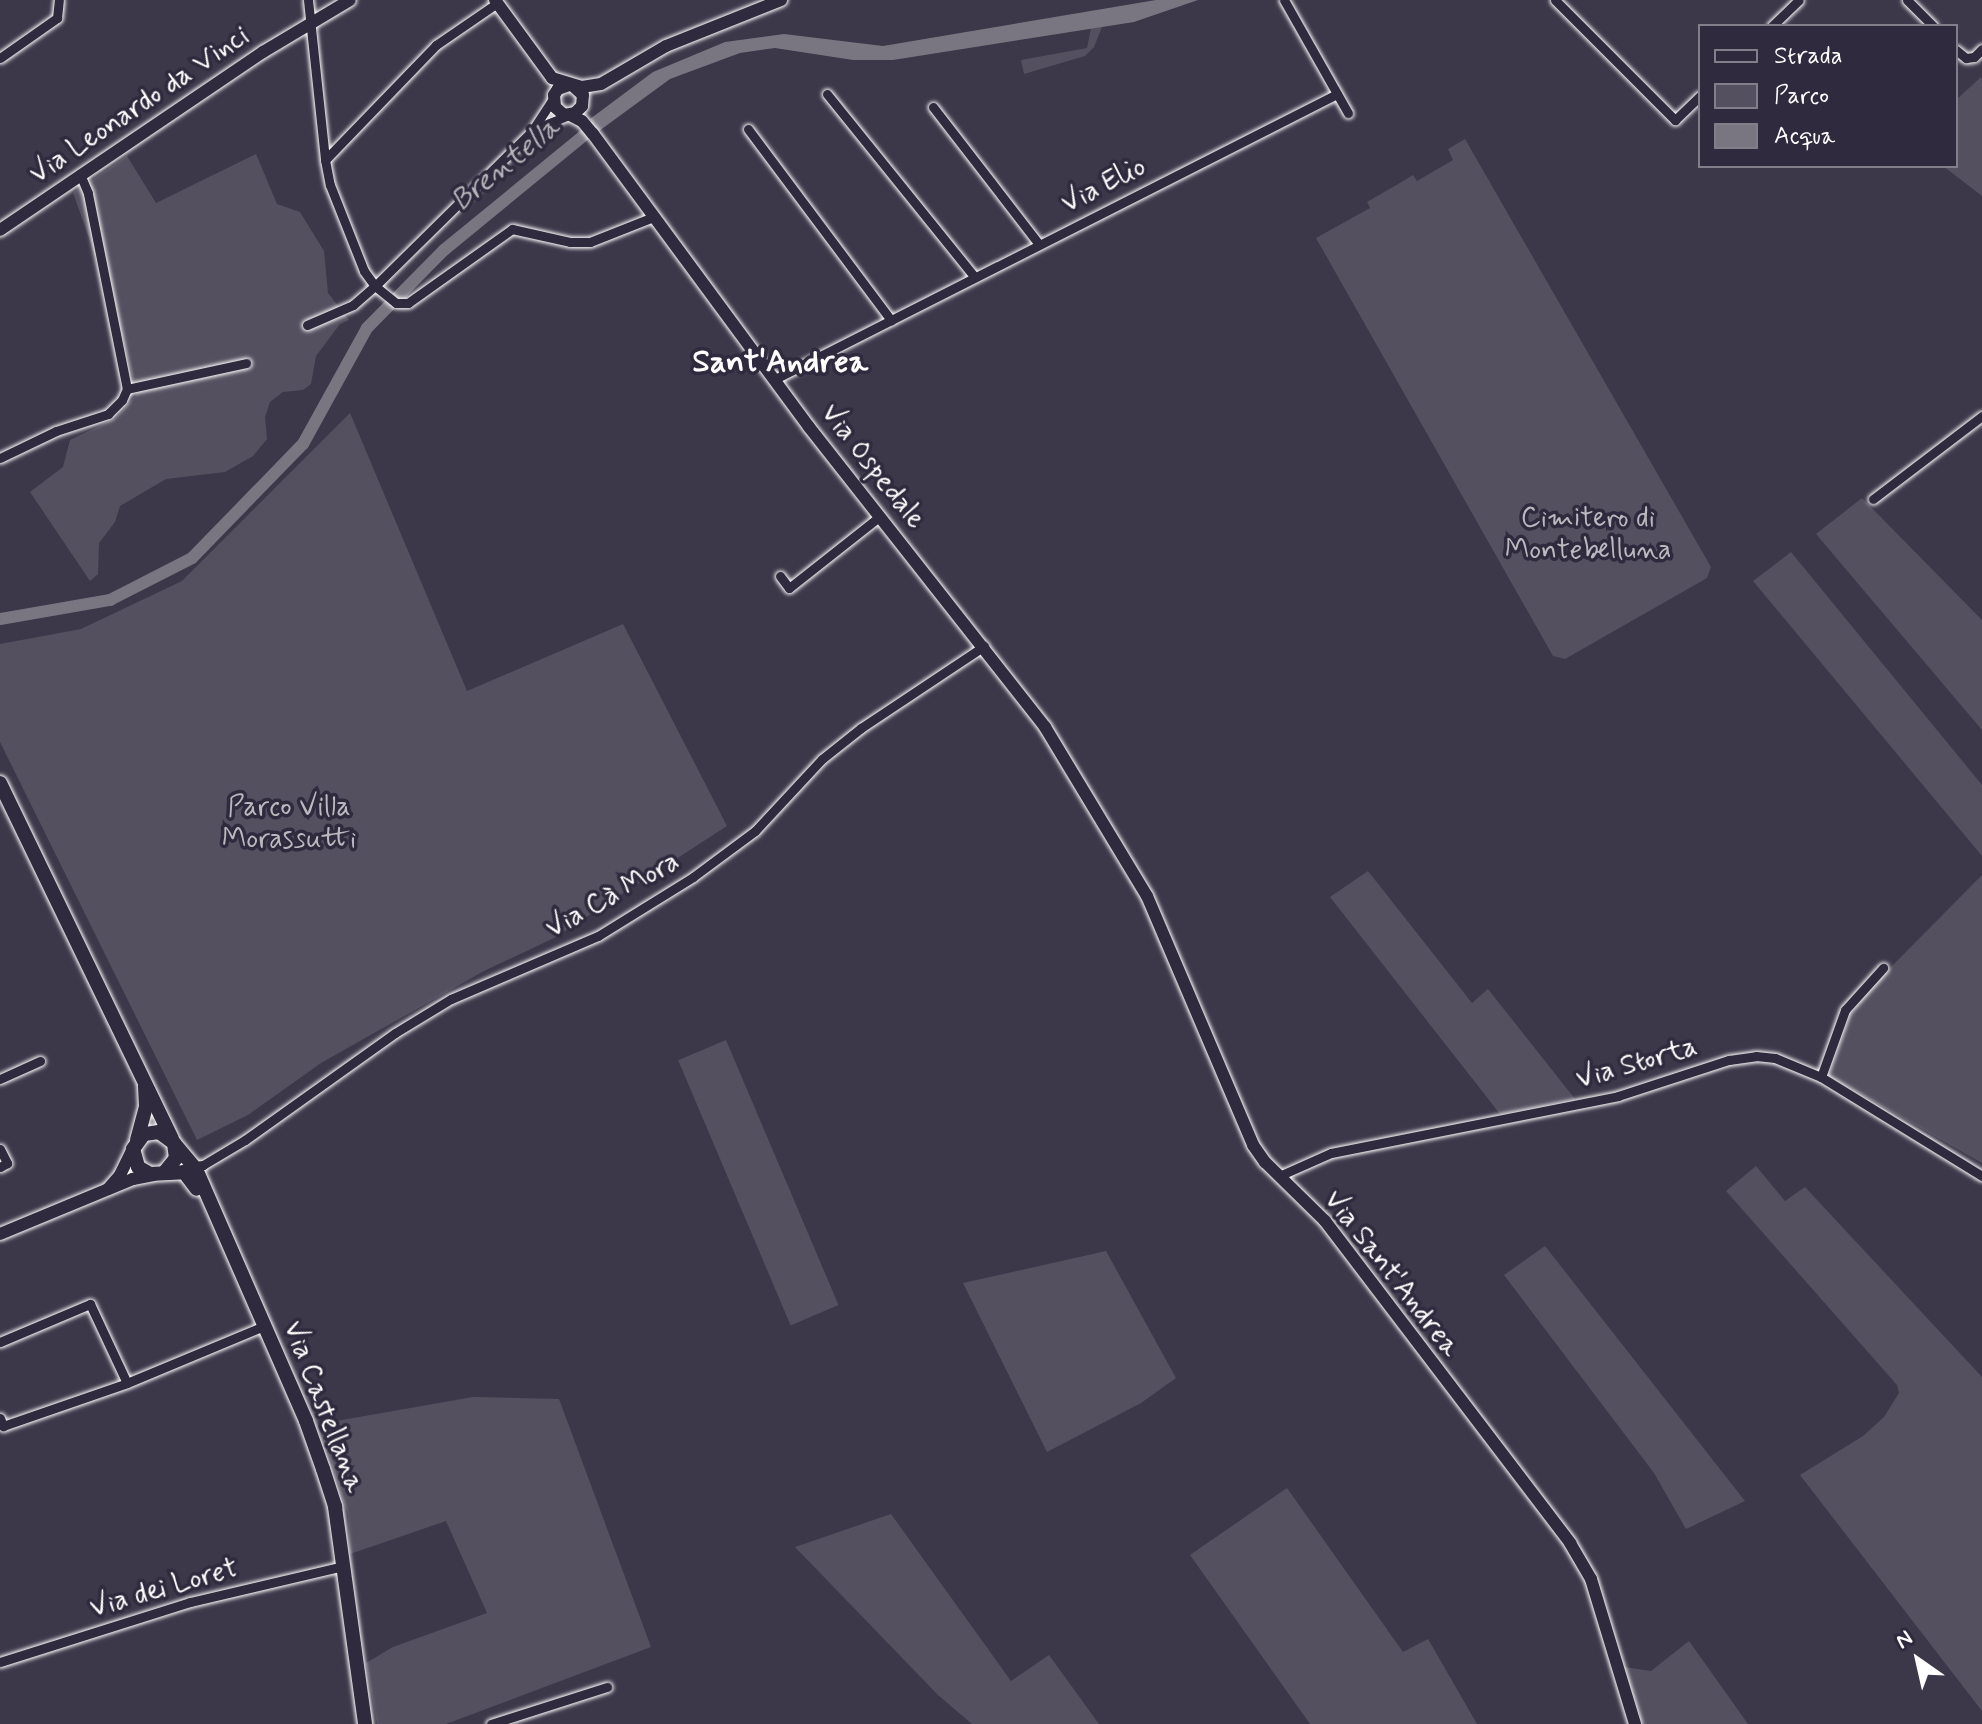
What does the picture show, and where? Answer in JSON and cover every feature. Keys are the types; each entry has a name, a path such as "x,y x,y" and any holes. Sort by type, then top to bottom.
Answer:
{"main road":[{"name":"Via Castellana","path":"0,783 173,1141 194,1166 212,1213 306,1421 335,1507 365,1724"},
{"name":"Via Castellana","path":"136,1142 146,1106 144,1079"},
{"path":"154,1131 173,1141 176,1158 159,1174 138,1167 134,1158 136,1142 154,1131"},
{"name":"Via Castellana","path":"159,1174 177,1171 187,1174 212,1213"}],"street":[{"path":"0,58 57,18 59,0"},
{"path":"308,0 330,185 359,256 375,286 396,303 408,303 512,229 570,242 590,242 653,217"},
{"name":"Via Leonardo da Vinci","path":"0,230 312,21 350,0"},
{"path":"325,160 436,45 496,2 556,81 571,85 596,85 666,46 781,0"},
{"path":"1284,0 1348,113"},
{"path":"1555,0 1675,120 1698,98"},
{"path":"1774,24 1799,0"},
{"path":"1907,0 1931,24"},
{"path":"1958,52 1966,58 1974,57 1982,49"},
{"path":"546,71 557,111 575,111"},
{"path":"532,131 575,111 613,78"},
{"path":"307,325 353,305 375,286 532,131 558,89 571,85"},
{"path":"571,85 583,95 575,111"},
{"path":"827,94 974,276"},
{"name":"Via Elio","path":"775,379 1337,94"},
{"path":"933,107 1039,244"},
{"name":"Via Ospedale","path":"575,111 879,517 984,646"},
{"path":"748,129 891,320"},
{"path":"0,458 56,431 108,414 122,400 127,389 88,193 80,174"},
{"path":"127,389 246,363"},
{"path":"1873,499 1982,416"},
{"path":"780,576 789,588 879,517"},
{"name":"Via Cà Mora","path":"194,1166 203,1165 245,1140 395,1033 451,999 598,936 693,877 755,831 822,759 861,728 984,646"},
{"name":"Via Sant'Andrea","path":"984,646 1045,727 1147,896 1253,1145 1279,1176 1325,1221 1570,1543 1591,1579 1635,1724"},
{"path":"1821,1077 1845,1010 1883,968"},
{"name":"Via Storta","path":"1279,1176 1331,1153 1618,1096 1744,1056 1775,1058 1821,1077 1982,1176"},
{"path":"0,1079 40,1061"},
{"path":"102,1193 120,1175 136,1142"},
{"path":"0,1149 7,1163 0,1167"},
{"path":"0,1234 159,1174"},
{"path":"0,1342 90,1304 127,1383"},
{"path":"0,1418 3,1426 127,1383 264,1326"},
{"name":"Via dei Loret","path":"0,1662 190,1602 343,1566"},
{"path":"491,1724 607,1687"}],"green space":[{"path":"1102,27 1094,47 1085,56 1024,74 1021,60 1087,48 1091,28"},
{"path":"1981,77 1982,196 1946,168 1958,168 1958,98"},
{"name":"Cimitero di Montebelluna","path":"1465,139 1711,567 1707,578 1565,659 1553,656 1316,238 1370,208 1367,202 1413,175 1417,181 1453,160 1448,149"},
{"path":"256,154 277,204 300,212 324,251 328,293 349,320 340,324 316,356 311,384 303,390 283,392 270,402 265,417 267,439 253,456 225,472 166,479 120,506 115,522 99,543 98,574 90,581 30,492 63,467 70,440 116,418 137,394 118,319 73,193 127,156 156,203"},
{"name":"Parco Villa Morassutti","path":"350,413 467,691 623,624 727,826 554,938 484,971 321,1063 248,1115 197,1140 0,742 0,644 81,629 182,581"},
{"path":"1862,498 1982,620 1982,730 1816,534"},
{"path":"1791,552 1982,785 1982,856 1753,581"},
{"path":"1368,871 1472,1003 1488,989 1575,1099 1500,1114 1330,897"},
{"path":"1982,875 1982,1163 1829,1076 1850,1015 1884,974"},
{"path":"726,1040 839,1305 791,1325 678,1060"},
{"path":"1756,1166 1785,1201 1805,1187 1982,1377 1982,1711 1800,1475 1863,1436 1884,1417 1899,1393 1897,1385 1726,1191"},
{"path":"1545,1246 1745,1501 1686,1529 1654,1473 1504,1275"},
{"path":"1106,1251 1176,1378 1141,1403 1047,1452 963,1283"},
{"path":"473,1397 559,1399 651,1647 446,1724 377,1724 366,1663 393,1647 487,1613 446,1521 350,1554 348,1515 319,1424"},
{"path":"1287,1488 1403,1652 1428,1639 1477,1724 1310,1724 1190,1555"},
{"path":"891,1514 1011,1681 1049,1655 1099,1724 972,1724 938,1695 795,1547"},
{"path":"1689,1641 1748,1724 1643,1724 1624,1667 1651,1671"}],"water":[{"path":"1156,0 1198,0 1134,22 893,60 853,60 775,48 740,53 670,79 599,131 590,119 653,72 725,42 784,34 883,46"}],"waterway":[{"name":"Brentella","path":"0,619 110,600 192,558 303,444 367,328 444,250 608,116"}],"district":[{"name":"Sant'Andrea","path":"780,362"}]}
